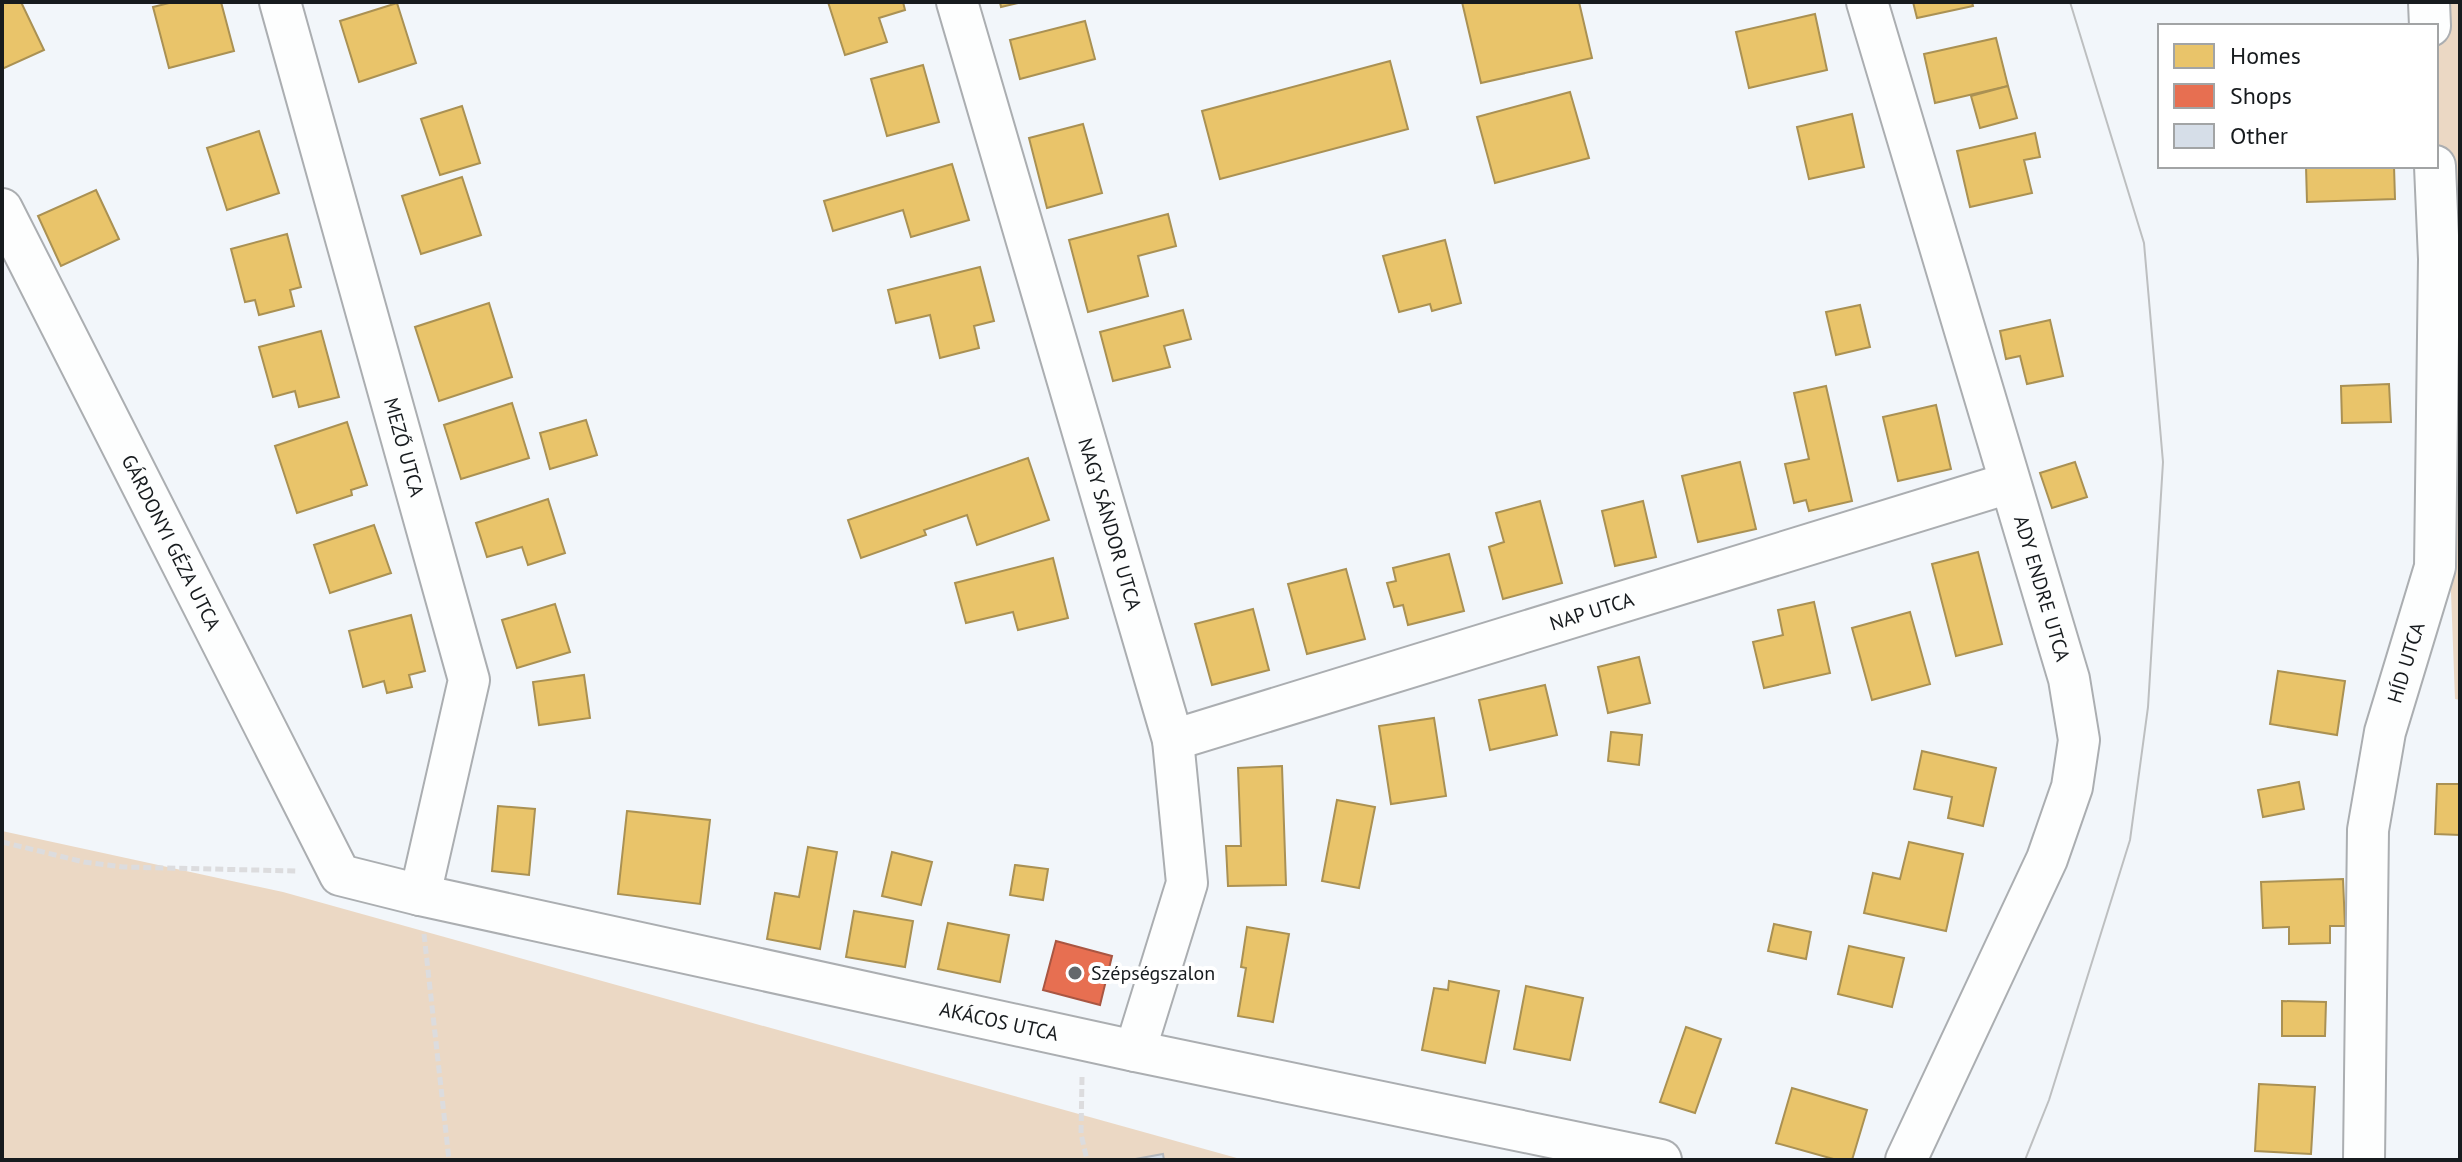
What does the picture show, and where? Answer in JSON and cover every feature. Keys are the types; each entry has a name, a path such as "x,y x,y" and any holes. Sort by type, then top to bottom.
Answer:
{"street":[{"name":"MEZŐ UTCA","path":"280,2 469,680 420,895"},
{"name":"NAGY SÁNDOR UTCA","path":"957,2 1173,740 1187,883 1135,1051"},
{"name":"ADY ENDRE UTCA","path":"1867,2 2069,679 2079,740 2072,787 2047,859 1906,1160"},
{"path":"2429,2 2430,24"},
{"name":"HÍD UTCA","path":"2364,1160 2368,830 2385,732 2435,567 2439,259 2435,168"},
{"name":"GÁRDONYI GÉZA UTCA","path":"2,209 340,875"},
{"name":"NAP UTCA","path":"1173,740 2009,483"},
{"name":"AKÁCOS UTCA","path":"340,875 1083,1040 1661,1160"}],"path":[{"path":"2,842 84,862 123,867 291,870 340,875"},
{"path":"420,895 449,1160"},
{"path":"1083,1040 1081,1134 1087,1160"}],"shaded area":[{"path":"2429,2 2460,2 2460,700 2455,699 2435,168 2438,168 2438,24"},
{"path":"2,831 283,892 1244,1160 2,1160"}],"building: Homes":[{"path":"2,2 21,2 44,50 2,69"},
{"path":"173,2 221,2 234,51 169,68 153,7"},
{"path":"828,2 903,2 905,10 879,18 887,42 845,55"},
{"path":"1000,2 1022,2 1001,7"},
{"path":"1462,2 1579,2 1592,58 1481,83"},
{"path":"1913,2 1972,2 1973,6 1917,18"},
{"path":"397,3 416,63 359,82 340,21"},
{"path":"1815,14 1827,70 1749,88 1736,32"},
{"path":"1085,21 1095,59 1020,79 1010,40"},
{"path":"1996,38 2008,86 1935,103 1924,54"},
{"path":"1390,61 1408,129 1220,179 1202,111"},
{"path":"923,65 939,122 887,136 871,79"},
{"path":"2008,86 2017,118 1980,128 1971,96"},
{"path":"1570,92 1589,158 1495,183 1477,117"},
{"path":"462,106 480,163 440,175 421,119"},
{"path":"1852,114 1864,167 1809,179 1797,127"},
{"path":"1083,124 1102,193 1047,208 1029,138"},
{"path":"259,131 279,193 227,210 207,148"},
{"path":"2035,133 2040,157 2024,160 2032,193 1970,207 1957,151"},
{"path":"952,164 969,220 911,237 903,210 833,231 824,201"},
{"path":"2306,168 2394,168 2395,199 2307,202"},
{"path":"462,177 481,235 421,254 402,196"},
{"path":"96,190 119,239 61,266 38,216"},
{"path":"1168,214 1176,246 1138,256 1148,296 1088,312 1069,240"},
{"path":"287,234 301,287 290,290 294,306 259,315 255,300 245,302 231,249"},
{"path":"1445,240 1461,303 1432,311 1430,304 1399,312 1383,256"},
{"path":"980,267 994,321 974,326 979,348 940,358 930,315 896,323 888,290"},
{"path":"489,303 512,377 439,401 415,327"},
{"path":"1860,305 1870,347 1836,355 1826,312"},
{"path":"1183,310 1191,339 1164,346 1170,367 1113,381 1100,332"},
{"path":"2050,320 2063,376 2027,384 2020,356 2006,359 2000,331"},
{"path":"321,331 339,397 299,407 295,391 273,397 259,347"},
{"path":"2389,384 2391,422 2342,423 2341,386"},
{"path":"1826,386 1852,501 1809,511 1806,500 1794,503 1785,464 1809,459 1794,393"},
{"path":"512,403 529,458 461,479 444,425"},
{"path":"1936,405 1951,469 1898,481 1883,417"},
{"path":"586,420 597,455 550,469 540,433"},
{"path":"347,422 367,485 351,490 352,495 297,513 275,446"},
{"path":"1028,458 1049,520 977,545 967,515 924,530 926,535 861,558 848,520"},
{"path":"1740,462 1756,529 1698,542 1682,476"},
{"path":"2075,462 2087,497 2052,508 2040,473"},
{"path":"548,499 565,553 528,565 522,547 487,557 476,523"},
{"path":"1540,501 1562,583 1503,599 1489,547 1504,542 1496,513"},
{"path":"1643,501 1656,557 1615,566 1602,511"},
{"path":"374,525 391,573 330,593 314,545"},
{"path":"1978,552 2002,644 1956,656 1932,564"},
{"path":"1449,554 1464,611 1408,625 1403,605 1394,607 1387,583 1396,581 1393,568"},
{"path":"1053,558 1068,618 1018,630 1013,612 966,623 955,583"},
{"path":"1346,569 1365,639 1307,654 1288,584"},
{"path":"1814,602 1830,673 1764,688 1753,642 1783,635 1778,610"},
{"path":"555,604 570,652 517,668 502,620"},
{"path":"1253,609 1269,670 1212,685 1195,624"},
{"path":"1910,612 1930,684 1872,700 1852,628"},
{"path":"411,615 425,671 409,675 412,687 387,693 384,681 363,687 349,631"},
{"path":"1639,657 1650,703 1608,713 1598,667"},
{"path":"2278,671 2345,681 2337,735 2270,724"},
{"path":"584,675 590,718 539,725 533,682"},
{"path":"1545,685 1557,735 1490,750 1479,700"},
{"path":"1434,718 1446,796 1391,804 1379,726"},
{"path":"1611,732 1642,735 1639,765 1608,761"},
{"path":"1922,751 1996,768 1983,826 1948,818 1952,797 1914,789"},
{"path":"1282,766 1286,885 1228,886 1226,846 1241,846 1238,768"},
{"path":"2299,782 2304,809 2263,817 2258,790"},
{"path":"2437,784 2460,784 2460,835 2435,834"},
{"path":"1337,800 1375,807 1359,888 1322,881"},
{"path":"498,806 535,809 529,875 492,871"},
{"path":"627,811 710,820 700,904 618,894"},
{"path":"1909,842 1963,854 1946,931 1864,913 1873,873 1900,879"},
{"path":"808,847 837,852 820,949 767,939 775,893 799,897"},
{"path":"892,852 932,862 921,905 882,896"},
{"path":"1015,865 1048,869 1043,900 1010,895"},
{"path":"2343,879 2345,926 2330,926 2330,943 2289,944 2289,927 2263,928 2261,882"},
{"path":"854,911 913,921 905,967 846,957"},
{"path":"948,923 1009,935 1000,982 938,969"},
{"path":"1774,924 1811,932 1806,959 1768,951"},
{"path":"1247,927 1289,934 1273,1022 1238,1016 1246,968 1241,967"},
{"path":"1849,946 1904,958 1892,1007 1838,994"},
{"path":"1449,981 1499,991 1485,1063 1422,1050 1434,988 1448,990"},
{"path":"1526,986 1583,998 1570,1060 1514,1049"},
{"path":"2282,1001 2326,1002 2325,1036 2282,1036"},
{"path":"1686,1027 1721,1039 1695,1113 1660,1102"},
{"path":"2259,1084 2315,1087 2311,1154 2255,1151"},
{"path":"1792,1088 1867,1110 1852,1160 1837,1160 1776,1143"}],"building: Shops":[{"path":"1056,941 1112,956 1100,1005 1043,990"}],"building: Other":[{"path":"1163,1154 1164,1160 1130,1160"}],"tram line":[{"path":"2025,1160 2049,1100 2130,840 2148,707 2163,462 2144,243 2070,2"}],"place":[{"name":"Szépségszalon","path":"1075,973"}]}
